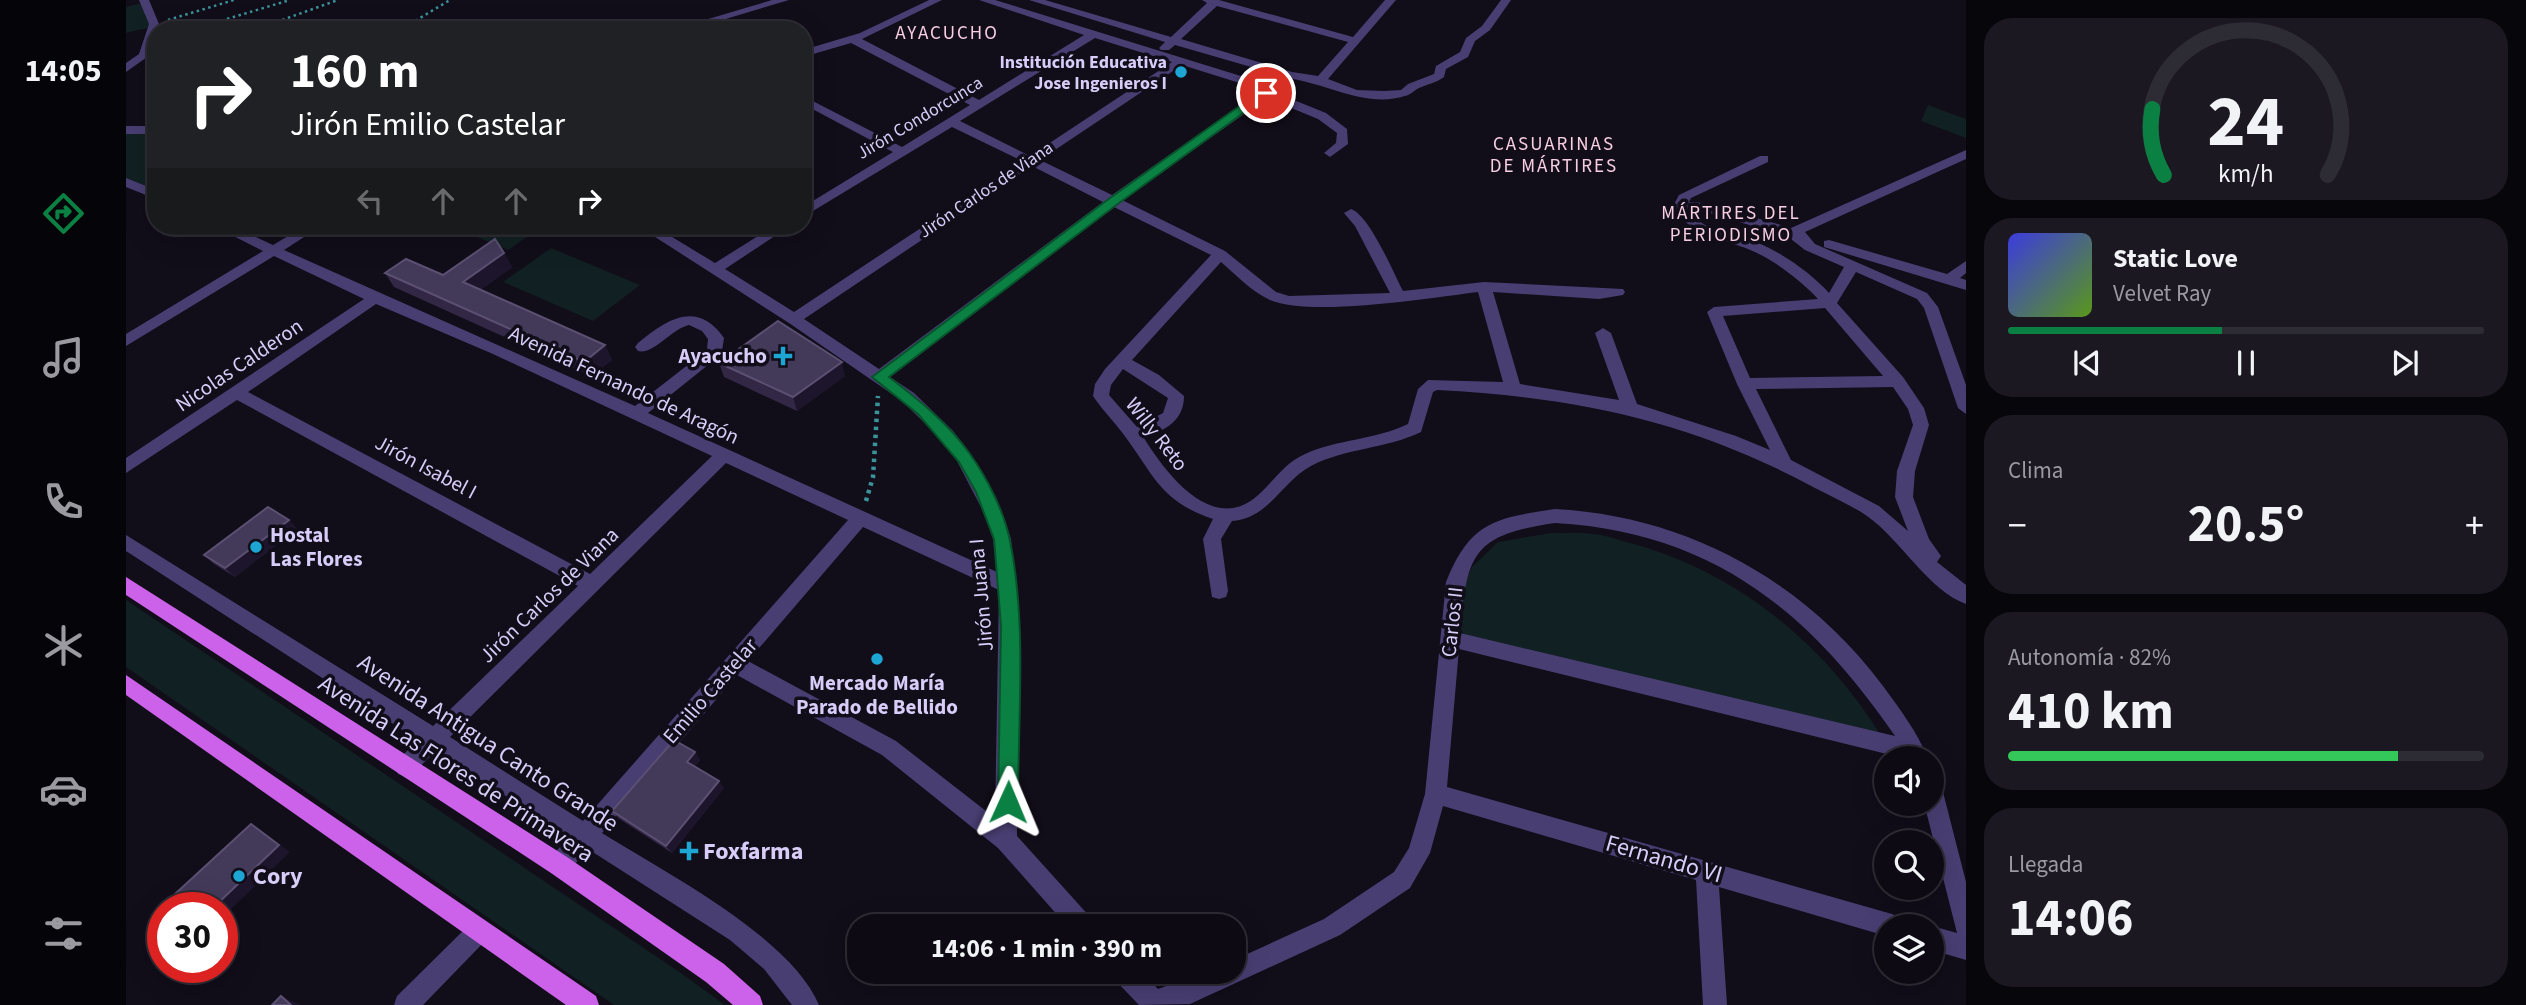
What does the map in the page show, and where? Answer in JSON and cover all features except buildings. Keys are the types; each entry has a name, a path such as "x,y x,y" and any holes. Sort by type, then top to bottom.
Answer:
{"main road":[{"name":"Avenida Las Flores de Primavera","path":"126,585 559,865 715,973 751,1005"},
{"path":"126,684 587,1005"}],"street":[{"path":"144,0 153,21"},
{"path":"708,21 750,4 784,0"},
{"path":"812,51 853,39 937,0"},
{"path":"984,0 1269,91 1322,116 1343,132 1342,144 1329,153"},
{"path":"1321,80 1391,0"},
{"path":"1040,1 1171,42 1291,75 1321,80 1355,93 1384,95 1404,93 1412,86 1440,75 1440,68 1463,57 1470,46 1470,40 1486,28 1506,0"},
{"path":"1157,55 1211,1 1261,10 1356,41"},
{"name":"Jirón Condorcunca","path":"812,207 1093,34"},
{"path":"853,39 980,105"},
{"path":"126,69 144,55 147,45"},
{"name":"Jirón Carlos de Viana","path":"794,319 1179,62"},
{"path":"879,377 1114,200 1291,75"},
{"path":"812,104 902,152"},
{"path":"952,122 1220,254 1271,295 1287,301 1368,300 1484,287 1553,289 1599,294 1618,292"},
{"path":"126,130 147,130"},
{"path":"1792,233 1966,154"},
{"path":"1680,206 1686,195 1764,159"},
{"path":"126,182 147,191"},
{"path":"812,200 818,203"},
{"path":"1680,206 1699,206 1966,285"},
{"path":"1680,206 1688,220 1706,230 1763,250 1794,270 1816,288 1898,381 1916,408 1921,425 1906,471 1904,497 1922,542 1948,579"},
{"path":"1351,213 1361,225 1398,295"},
{"path":"1792,233 1810,247 1922,296 1931,307 1966,408"},
{"name":"Avenida Fernando de Aragón","path":"240,235 375,298 498,350 1008,586"},
{"path":"130,334 299,235"},
{"name":"Jirón Juana I","path":"659,235 794,319 879,377 923,411 964,457 994,515 1002,539 1008,586 1010,626 1006,840"},
{"path":"714,270 769,235"},
{"name":"Willy Reto","path":"1220,254 1103,384 1101,396 1133,435 1160,477 1184,499 1200,508 1228,513"},
{"path":"1830,303 1853,265"},
{"path":"1949,280 1966,265"},
{"path":"1484,287 1513,388"},
{"name":"Nicolas Calderon","path":"126,467 375,298"},
{"path":"1785,464 1745,384 1714,312 1830,303"},
{"path":"635,414 708,357 714,351 716,338 712,331 697,321 685,320 672,325 643,346"},
{"path":"1603,333 1630,408"},
{"path":"1123,362 1176,396 1177,405 1172,415 1158,426 1133,435"},
{"path":"1745,384 1898,381"},
{"path":"1219,591 1212,539 1215,529 1228,513 1251,510 1303,462 1320,453 1382,442 1415,429 1426,389 1434,384 1513,388 1630,408 1719,436 1785,464 1873,511 1897,531 1932,569 1948,579 1966,596"},
{"name":"Jirón Isabel I","path":"236,392 592,584"},
{"name":"Jirón Carlos de Viana","path":"405,767 724,454"},
{"name":"Carlos II","path":"1155,1004 1190,992 1332,927 1402,880 1419,853 1436,794 1455,582 1464,559 1480,537 1530,517 1572,515 1669,537 1760,581 1787,600 1862,672 1912,746"},
{"name":"Emilio Castelar","path":"559,865 861,517"},
{"name":"Avenida Antigua Canto Grande","path":"126,542 738,932 772,961 807,1005"},
{"path":"1450,639 1885,746"},
{"path":"734,663 888,748 1006,840 1072,914"},
{"name":"Fernando VI","path":"1436,794 1874,921"},
{"path":"1938,816 1966,927"},
{"path":"1707,872 1715,1005"},
{"path":"406,1005 479,931"},
{"path":"1944,941 1966,948"},
{"path":"1136,984 1155,1004"}],"path":[{"path":"161,21 234,0"},
{"path":"228,19 290,0"},
{"path":"279,21 338,0"},
{"path":"415,21 450,0"},
{"path":"861,517 873,477 879,377"}],"shaded area":[{"path":"142,3 150,21 147,21 147,28 126,33 126,7"},
{"path":"1928,105 1966,119 1966,138 1921,121"},
{"path":"126,134 147,134 147,188 126,179"},
{"path":"472,235 530,235 508,250"},
{"path":"551,248 640,285 593,321 503,282"},
{"path":"1551,533 1598,535 1630,543 1707,572 1742,593 1807,643 1835,673 1883,739 1464,635 1457,621 1462,589 1472,567 1498,542"},
{"path":"126,600 725,1005 614,1005 126,667"}],"place":[{"name":"Institución Educativa Jose Ingenieros I","path":"1181,72"},
{"name":"Ayacucho","path":"783,356"},
{"name":"Hostal Las Flores","path":"256,547"},
{"name":"Mercado María Parado de Bellido","path":"877,659"},
{"name":"Foxfarma","path":"689,851"},
{"name":"Cory","path":"239,876"}],"district":[{"name":"AYACUCHO","path":"947,33"},
{"name":"CASUARINAS DE MÁRTIRES","path":"1554,155"},
{"name":"MÁRTIRES DEL PERIODISMO","path":"1731,224"}],"route":[{"path":"1008,802 1010,626 1002,539 984,491 964,457 923,411 879,377 1114,200 1266,93"}]}
